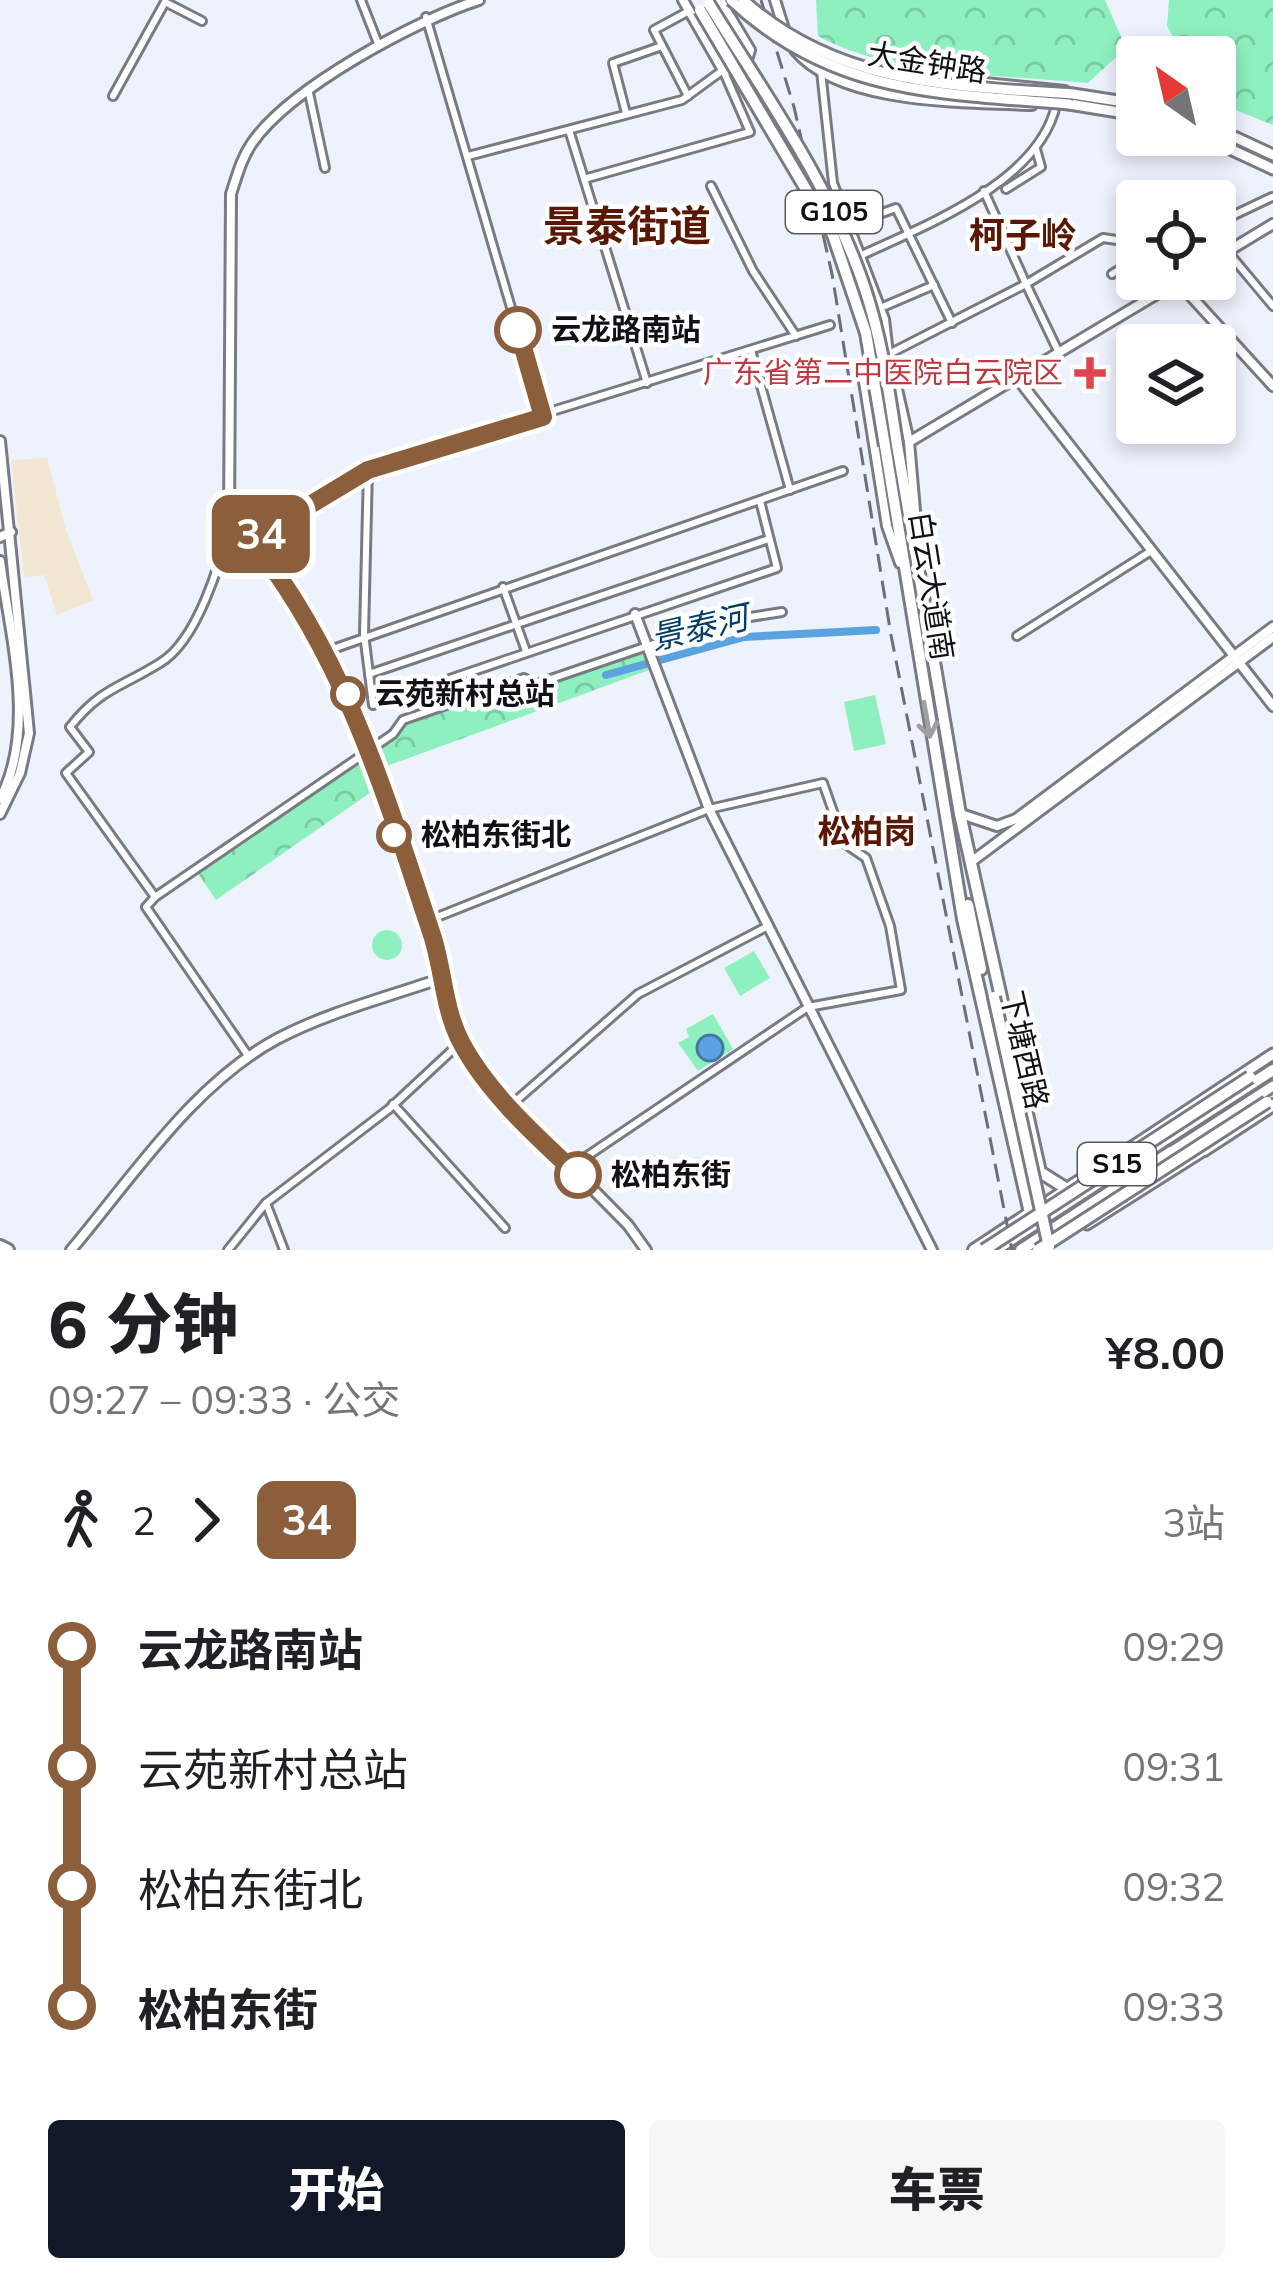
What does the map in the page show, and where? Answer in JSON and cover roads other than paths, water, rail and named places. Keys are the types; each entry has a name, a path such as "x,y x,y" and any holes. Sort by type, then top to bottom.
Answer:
{"highway":[{"name":"白云大道南","path":"703,4 832,236 866,333 897,444 960,814 1036,1164"},
{"name":"白云大道南","path":"897,444 900,563 954,862 1030,1213"},
{"name":"下塘西路","path":"954,862 1049,1249"},
{"name":"下塘西路","path":"970,863 991,998"},
{"path":"1018,1170 1028,1172 1036,1164 1047,1180 1067,1189 1112,1160 1147,1153 1273,1062"},
{"name":"S15","path":"984,1250 1273,1062"},
{"path":"1021,1250 1171,1152 1204,1150 1272,1105"},
{"name":"S15","path":"1049,1249 1272,1105"},
{"path":"974,1250 1030,1213"},
{"path":"0,1246 8,1250"}],"main road":[{"name":"大金钟路","path":"731,0 781,41 867,81 928,92 1116,102"},
{"name":"大金钟路","path":"743,0 814,50 870,72 929,84 1071,99 1116,111"},
{"path":"1236,138 1273,155"},
{"path":"1236,151 1273,171"},
{"path":"1112,1160 1273,1062"},
{"path":"1171,1152 1273,1086"},
{"path":"1252,1100 1272,1105"},
{"path":"1049,1249 1204,1150"},
{"path":"996,1250 1147,1153"},
{"path":"1106,1213 1119,1185"},
{"path":"1030,1213 1067,1189"}],"street":[{"path":"361,0 379,46"},
{"path":"154,897 67,773 89,752 70,727 96,694 165,661 188,630 229,522 231,194 254,140 309,93 426,17 479,0"},
{"path":"467,156 688,96 723,70 741,65 750,50 703,4 683,0"},
{"path":"775,0 792,46 821,71 911,96 1056,105 1071,99"},
{"path":"113,96 163,1 202,21"},
{"path":"688,96 654,30 703,4"},
{"path":"584,179 750,132 723,70 703,4"},
{"path":"426,17 543,417"},
{"path":"781,22 824,48 895,72 1030,84 1071,99"},
{"path":"626,113 613,62 662,46"},
{"path":"821,71 833,183 883,306 897,444 1145,300"},
{"path":"309,93 325,168"},
{"path":"862,255 984,191 1036,148 1056,105"},
{"path":"569,130 647,383"},
{"path":"1006,189 1041,166 1036,148"},
{"path":"711,186 753,271 796,336"},
{"path":"984,191 1058,353"},
{"path":"1236,214 1272,197"},
{"path":"854,223 896,208 952,323"},
{"path":"1236,246 1273,224"},
{"path":"900,563 887,526 863,371 873,357 890,355 952,323 1103,238 1116,240"},
{"path":"1236,262 1273,306"},
{"path":"1112,274 1116,272"},
{"path":"1260,291 1273,282"},
{"path":"851,317 934,285"},
{"path":"1196,300 1273,386"},
{"path":"252,540 368,470 830,325"},
{"path":"751,350 790,490"},
{"path":"1017,378 1273,706"},
{"path":"0,441 28,733 20,773 0,814"},
{"path":"368,470 364,634 373,705 777,568 760,501"},
{"path":"327,651 364,634 843,471"},
{"path":"229,522 252,540 327,651 371,747 461,1042 510,1106 632,1228 646,1250"},
{"path":"0,533 11,532"},
{"path":"368,674 770,539"},
{"path":"1017,636 1151,551"},
{"path":"0,561 19,726 16,757 0,799"},
{"path":"503,587 526,652"},
{"path":"249,1058 146,907 154,897 394,734 403,720 524,678 536,684 718,622 782,612"},
{"path":"635,614 709,809 932,1250"},
{"path":"970,863 1236,661 1273,627"},
{"path":"960,814 997,826 1016,819 1273,637"},
{"path":"427,921 709,809 823,783 844,843 866,858 890,926 901,990 808,1007 570,1168"},
{"path":"510,1106 638,994 766,927"},
{"path":"71,1250 177,1126 249,1058 289,1033 442,978"},
{"path":"228,1250 266,1203 393,1104 461,1042"},
{"path":"393,1104 505,1228"},
{"path":"266,1203 284,1250"}],"water":[{"path":"710,1035 720,1038 720,1058 710,1061 700,1058 697,1048 700,1038"}],"waterway":[{"name":"景泰河","path":"606,675 744,637 876,630"}],"railway":[{"path":"761,0 794,107 832,274 891,635 1012,1250"}],"place":[{"name":"云龙路南站","path":"518,330"},
{"name":"广东省第二中医院白云院区","path":"1090,373"},
{"name":"云苑新村总站","path":"348,694"},
{"name":"松柏东街北","path":"394,835"},
{"name":"松柏东街","path":"578,1175"}],"district":[{"name":"景泰街道","path":"627,226"},
{"name":"柯子岭","path":"1023,235"},
{"name":"松柏岗","path":"867,831"}]}
